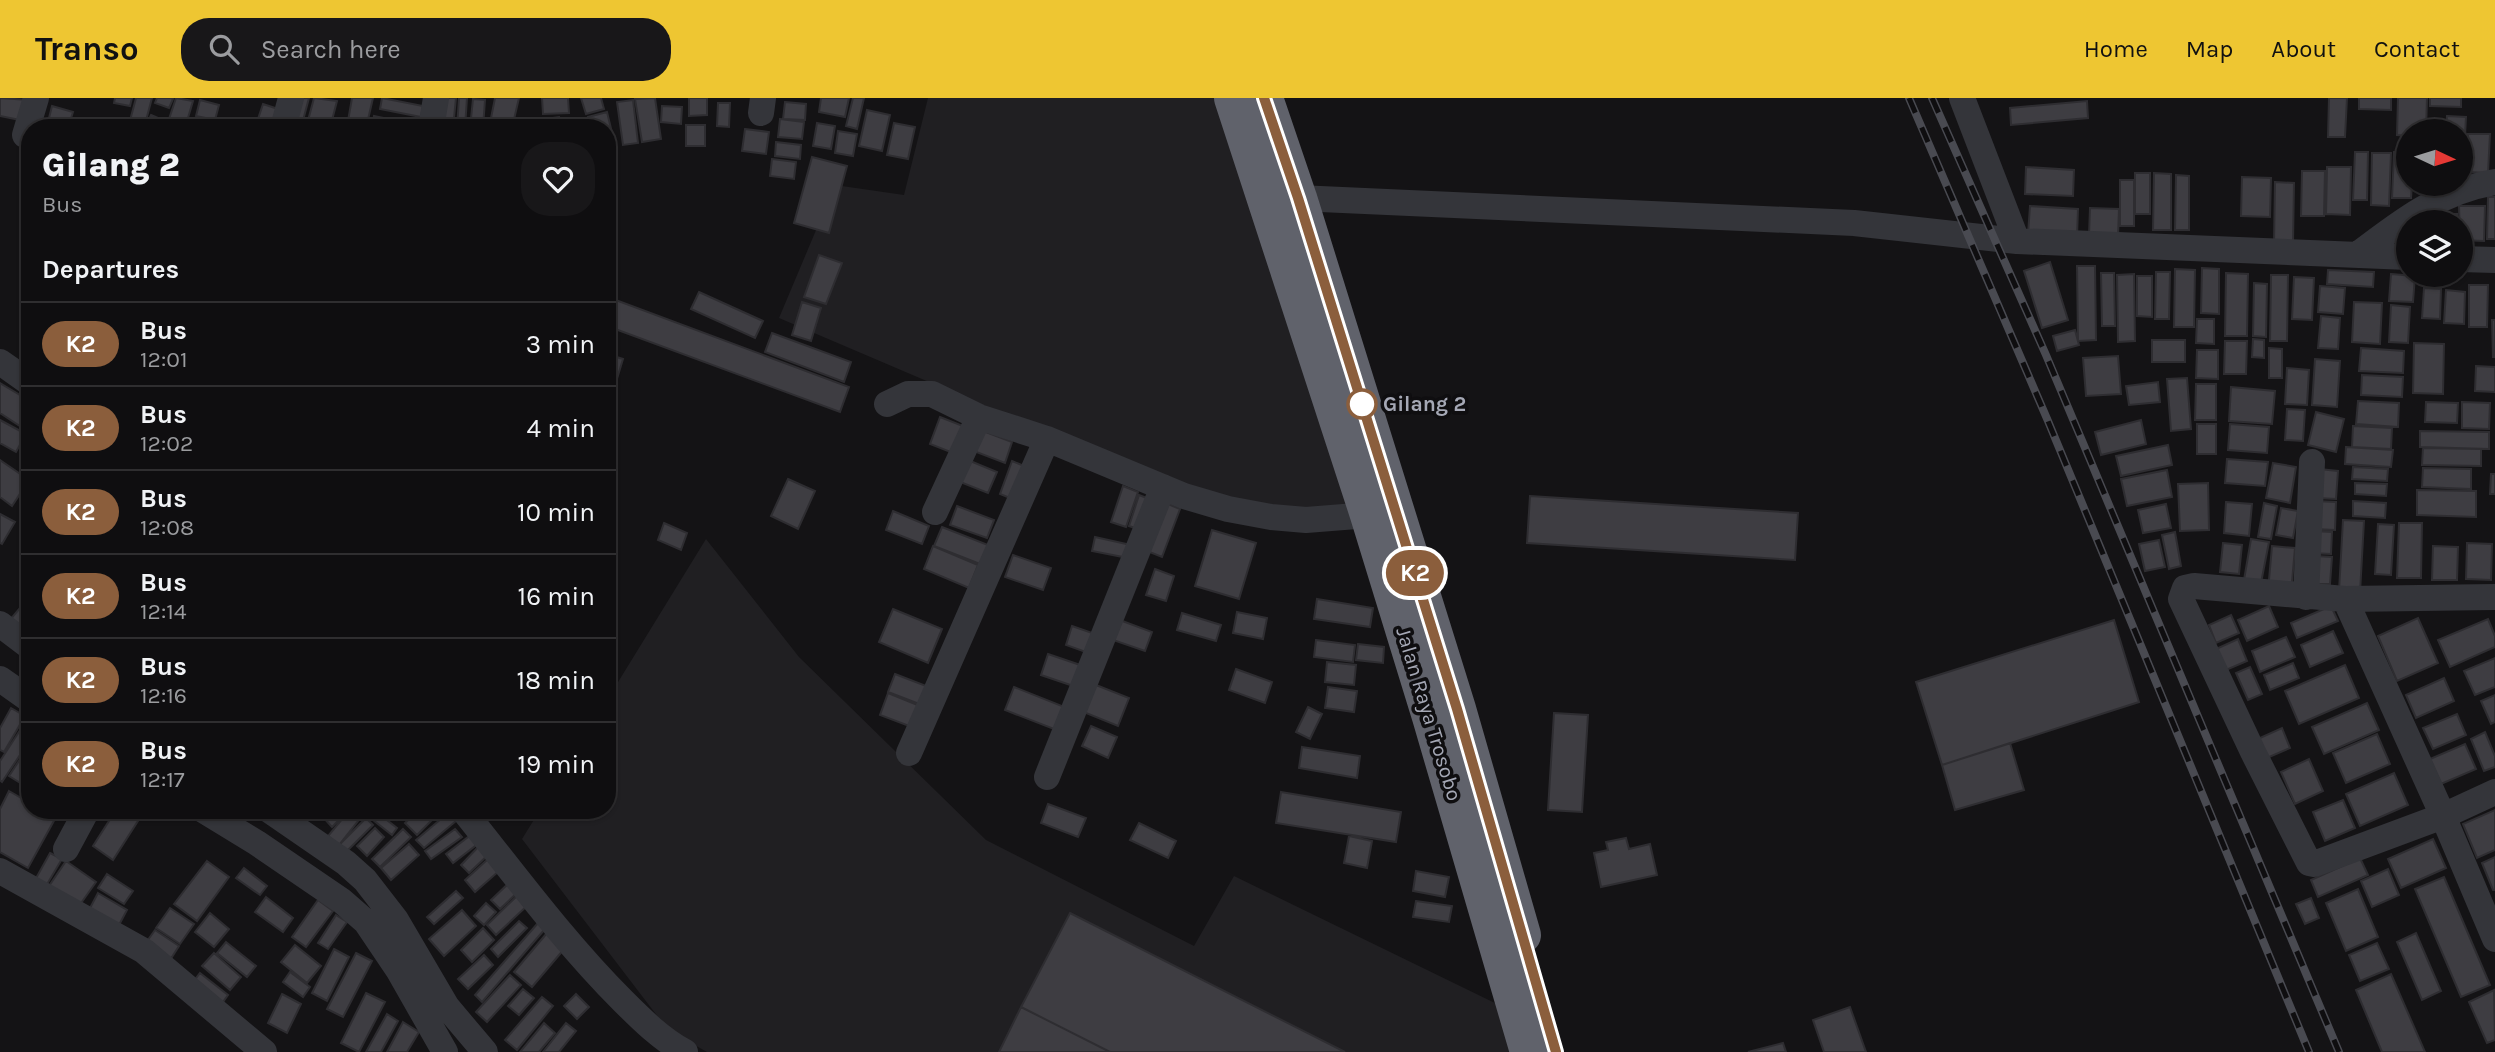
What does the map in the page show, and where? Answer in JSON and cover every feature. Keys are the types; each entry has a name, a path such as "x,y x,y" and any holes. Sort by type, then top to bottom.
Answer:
{"highway":[{"name":"Jalan Raya Trosobo","path":"1233,98 1369,516 1529,1052"},
{"name":"Jalan Raya Trosobo","path":"1264,98 1298,198 1457,709 1556,1052"}],"street":[{"path":"30,119 36,98"},
{"path":"285,119 291,98"},
{"path":"432,119 436,98"},
{"path":"1962,98 2017,241"},
{"path":"2357,255 2425,205 2475,185 2495,182"},
{"path":"1298,198 1854,223 2017,241 2396,257"},
{"path":"2473,259 2495,260"},
{"path":"0,362 21,377"},
{"path":"887,404 908,394 932,394 979,417 1048,439 1163,487 1228,509 1306,520 1369,516"},
{"path":"935,512 979,417"},
{"path":"909,753 1048,439"},
{"path":"2306,597 2312,462"},
{"path":"1047,777 1163,487"},
{"path":"2495,597 2345,599 2194,586 2185,588 2180,599 2306,861 2314,864 2443,816 2495,792"},
{"path":"2345,599 2495,939"},
{"path":"0,624 21,640"},
{"path":"0,679 21,694"},
{"path":"66,849 82,819"},
{"path":"218,819 342,901 366,922 389,955 445,1052"},
{"path":"282,819 346,863 365,880 396,920 447,1007 485,1052"},
{"path":"470,819 584,963 647,1024 685,1052"},
{"path":"0,871 144,951 264,1052"}],"shaded area":[{"path":"928,98 1214,98 1355,519 1259,523 779,318 835,185 904,195"},
{"path":"706,539 799,657 986,840 1194,946 1234,876 1499,1005 1510,1052 707,1052 668,1030 522,839 534,819 616,819 616,685"}],"building":[{"path":"0,98 29,100 25,119 0,116"},
{"path":"115,98 132,98 130,106 114,103"},
{"path":"136,98 152,98 146,119 130,119"},
{"path":"157,98 173,99 169,108 155,103"},
{"path":"176,98 193,101 188,119 169,119"},
{"path":"296,98 309,98 303,119 290,119"},
{"path":"314,98 337,101 332,119 308,119"},
{"path":"352,98 373,98 368,119 348,119"},
{"path":"382,98 423,106 421,117 380,109"},
{"path":"441,98 456,98 454,119 439,119"},
{"path":"459,98 467,98 466,119 458,119"},
{"path":"495,98 519,98 514,119 491,119"},
{"path":"542,98 568,98 569,113 543,114"},
{"path":"581,98 601,98 604,109 586,114"},
{"path":"655,98 661,139 642,142 635,99"},
{"path":"689,98 707,98 707,115 689,116"},
{"path":"821,98 849,98 845,117 819,112"},
{"path":"853,98 864,98 857,129 846,126"},
{"path":"2329,98 2347,98 2345,137 2328,137"},
{"path":"2359,98 2391,98 2391,110 2359,109"},
{"path":"2398,98 2427,98 2426,119 2397,119"},
{"path":"2430,98 2461,98 2461,107 2430,106"},
{"path":"473,99 485,100 484,119 471,119"},
{"path":"200,100 219,105 215,119 196,116"},
{"path":"633,100 638,143 623,145 617,102"},
{"path":"2087,101 2088,118 2011,125 2010,108"},
{"path":"785,102 806,104 805,120 783,119"},
{"path":"718,103 730,103 729,127 717,126"},
{"path":"263,104 281,110 278,119 258,119"},
{"path":"52,106 73,112 71,119 49,119"},
{"path":"662,106 682,107 681,124 661,122"},
{"path":"867,110 890,115 882,151 859,146"},
{"path":"607,112 609,119 589,119"},
{"path":"2447,116 2466,117 2466,119 2447,119"},
{"path":"780,119 804,122 802,139 778,137"},
{"path":"817,123 835,126 831,149 813,146"},
{"path":"894,123 915,127 908,159 887,155"},
{"path":"686,125 705,125 705,146 686,146"},
{"path":"745,129 769,132 766,154 742,151"},
{"path":"838,131 857,134 853,156 835,153"},
{"path":"2473,134 2490,134 2488,173 2473,172"},
{"path":"776,142 801,145 800,159 775,156"},
{"path":"2355,152 2368,152 2367,200 2353,200"},
{"path":"2396,152 2396,196 2411,198 2392,198"},
{"path":"2372,153 2391,153 2389,206 2371,205"},
{"path":"812,157 847,166 829,233 794,223"},
{"path":"772,159 796,162 794,179 770,176"},
{"path":"2026,167 2074,170 2073,196 2025,194"},
{"path":"2327,167 2351,167 2350,215 2326,214"},
{"path":"2302,171 2325,171 2324,216 2301,216"},
{"path":"2135,173 2150,173 2150,214 2135,214"},
{"path":"2154,173 2171,174 2171,230 2153,230"},
{"path":"2176,175 2189,176 2189,230 2175,230"},
{"path":"2242,177 2271,178 2270,217 2241,216"},
{"path":"2120,180 2134,180 2134,226 2120,226"},
{"path":"2275,182 2294,183 2293,244 2274,243"},
{"path":"2488,197 2495,197 2495,239 2487,239"},
{"path":"2030,206 2078,209 2077,237 2028,234"},
{"path":"2459,206 2485,206 2484,241 2473,241 2473,210 2459,210"},
{"path":"2090,208 2119,209 2118,237 2089,235"},
{"path":"819,255 842,263 826,304 804,297"},
{"path":"2050,262 2068,320 2042,328 2024,271"},
{"path":"2077,266 2095,266 2096,340 2078,341"},
{"path":"2202,268 2219,269 2219,314 2201,313"},
{"path":"2175,269 2195,270 2194,327 2174,327"},
{"path":"2328,270 2374,272 2373,287 2327,284"},
{"path":"2156,272 2170,272 2169,319 2155,319"},
{"path":"2101,273 2114,273 2115,326 2102,326"},
{"path":"2226,273 2248,274 2247,336 2225,336"},
{"path":"2134,274 2135,341 2118,342 2117,275"},
{"path":"2391,274 2396,274 2396,287 2414,287 2413,302 2389,301"},
{"path":"2271,275 2288,275 2287,341 2270,341"},
{"path":"2137,276 2152,276 2152,317 2137,316"},
{"path":"2294,277 2314,278 2312,320 2292,319"},
{"path":"2254,283 2267,284 2266,337 2253,336"},
{"path":"2488,285 2487,327 2469,327 2469,287"},
{"path":"2320,286 2345,288 2343,314 2318,312"},
{"path":"2424,288 2441,289 2440,319 2422,318"},
{"path":"2446,290 2465,292 2464,324 2444,323"},
{"path":"699,292 763,321 755,338 691,309"},
{"path":"616,300 849,387 840,412 616,329"},
{"path":"802,302 821,308 811,341 792,335"},
{"path":"2354,302 2382,303 2380,344 2352,342"},
{"path":"2391,305 2410,307 2408,343 2389,342"},
{"path":"2321,316 2340,318 2338,349 2318,348"},
{"path":"2197,319 2214,319 2214,344 2196,343"},
{"path":"2492,320 2495,320 2495,357 2493,357"},
{"path":"2075,330 2079,345 2057,351 2053,336"},
{"path":"772,333 851,362 844,382 765,352"},
{"path":"2253,339 2264,340 2264,358 2252,357"},
{"path":"2152,340 2185,340 2185,362 2152,362"},
{"path":"2225,341 2247,341 2246,374 2224,374"},
{"path":"2414,343 2444,344 2443,394 2413,393"},
{"path":"2269,348 2282,349 2282,378 2269,378"},
{"path":"2361,348 2404,351 2403,373 2359,371"},
{"path":"2197,350 2218,350 2218,379 2196,378"},
{"path":"2118,356 2121,394 2086,396 2083,358"},
{"path":"616,357 623,359 616,382"},
{"path":"2315,359 2340,361 2337,407 2312,405"},
{"path":"2476,366 2495,367 2495,392 2475,391"},
{"path":"2287,368 2309,370 2307,405 2285,404"},
{"path":"2362,375 2403,377 2402,397 2361,395"},
{"path":"2187,378 2191,429 2171,431 2167,379"},
{"path":"2158,382 2160,402 2129,405 2126,386"},
{"path":"0,383 21,396 21,427 0,413"},
{"path":"2196,384 2216,384 2216,420 2195,420"},
{"path":"2231,387 2275,391 2272,424 2229,421"},
{"path":"2358,401 2399,403 2398,427 2356,424"},
{"path":"2426,402 2458,403 2457,423 2425,422"},
{"path":"2462,402 2490,403 2489,429 2462,428"},
{"path":"2287,409 2305,410 2303,441 2285,440"},
{"path":"2316,412 2344,419 2336,452 2308,445"},
{"path":"940,417 963,426 953,453 930,444"},
{"path":"0,420 21,431 21,443 16,452 0,443"},
{"path":"2141,420 2146,444 2101,455 2095,432"},
{"path":"2197,424 2216,424 2216,454 2197,454"},
{"path":"2230,424 2269,427 2267,453 2228,450"},
{"path":"2353,426 2392,428 2391,449 2352,447"},
{"path":"978,429 1012,442 1005,463 971,450"},
{"path":"2420,431 2489,432 2489,449 2420,447"},
{"path":"2168,445 2172,465 2121,476 2116,456"},
{"path":"2346,447 2393,450 2391,467 2345,464"},
{"path":"2423,448 2481,449 2481,466 2422,465"},
{"path":"963,458 997,472 988,493 955,480"},
{"path":"2227,459 2268,462 2265,486 2225,483"},
{"path":"0,460 21,474 21,492 12,506 0,497"},
{"path":"1012,461 1029,468 1017,501 1000,494"},
{"path":"2273,463 2296,467 2290,503 2266,498"},
{"path":"2353,467 2388,469 2387,481 2352,479"},
{"path":"2423,468 2471,469 2471,489 2422,487"},
{"path":"2319,469 2338,471 2336,499 2317,498"},
{"path":"2167,470 2172,497 2127,506 2121,479"},
{"path":"2491,474 2495,474 2495,494 2490,494"},
{"path":"788,479 815,491 798,529 771,516"},
{"path":"2208,483 2209,530 2180,531 2178,484"},
{"path":"2355,483 2387,484 2386,496 2355,494"},
{"path":"1123,486 1138,492 1126,527 1111,522"},
{"path":"2417,490 2476,491 2476,517 2417,515"},
{"path":"1139,495 1152,500 1141,530 1129,526"},
{"path":"1530,496 1798,513 1795,560 1527,543"},
{"path":"1161,501 1180,509 1162,557 1142,549"},
{"path":"2315,501 2336,502 2335,530 2314,529"},
{"path":"2353,501 2386,503 2385,518 2353,516"},
{"path":"2226,502 2252,504 2249,536 2224,533"},
{"path":"2264,503 2277,506 2271,539 2258,537"},
{"path":"2166,504 2171,528 2143,533 2138,510"},
{"path":"957,506 994,520 987,538 950,525"},
{"path":"2281,508 2298,511 2293,538 2276,535"},
{"path":"893,511 929,526 922,544 886,530"},
{"path":"0,514 15,522 2,544 0,543"},
{"path":"2343,520 2364,521 2360,593 2339,591"},
{"path":"664,523 687,533 681,550 658,540"},
{"path":"2399,523 2422,523 2421,578 2397,578"},
{"path":"2378,524 2394,525 2391,575 2375,574"},
{"path":"942,527 988,545 980,564 934,546"},
{"path":"1212,530 1256,543 1239,599 1195,586"},
{"path":"2313,531 2332,532 2331,554 2312,553"},
{"path":"2175,532 2181,566 2169,569 2162,535"},
{"path":"1095,537 1131,545 1128,558 1092,551"},
{"path":"2251,539 2269,542 2261,583 2244,580"},
{"path":"2159,540 2165,567 2145,571 2139,544"},
{"path":"2223,543 2242,545 2239,574 2220,572"},
{"path":"2467,543 2492,544 2491,580 2466,579"},
{"path":"933,546 978,565 969,588 924,569"},
{"path":"2272,546 2295,548 2291,593 2268,591"},
{"path":"2433,546 2458,547 2457,580 2432,580"},
{"path":"1013,555 1051,568 1043,590 1005,577"},
{"path":"2315,556 2332,557 2330,584 2314,584"},
{"path":"1155,569 1174,576 1166,601 1146,595"},
{"path":"1317,599 1373,608 1370,627 1314,619"},
{"path":"2269,606 2278,627 2247,641 2238,620"},
{"path":"2331,606 2338,621 2297,638 2291,623"},
{"path":"21,607 21,631 9,621"},
{"path":"893,609 942,629 928,663 879,642"},
{"path":"1237,612 1267,618 1263,639 1233,633"},
{"path":"1182,613 1221,625 1216,641 1177,630"},
{"path":"2231,615 2239,633 2216,643 2209,625"},
{"path":"2418,618 2438,663 2397,681 2378,636"},
{"path":"1117,619 1152,632 1145,651 1110,639"},
{"path":"2488,619 2495,636 2495,647 2450,667 2438,640"},
{"path":"2114,620 2139,702 1942,765 1916,682"},
{"path":"1072,626 1101,636 1094,655 1066,645"},
{"path":"2333,631 2343,653 2310,667 2301,645"},
{"path":"2286,637 2295,657 2260,672 2252,651"},
{"path":"2238,639 2247,661 2226,670 2216,649"},
{"path":"1316,640 1355,645 1353,662 1314,657"},
{"path":"1358,644 1384,647 1383,663 1356,660"},
{"path":"1048,654 1089,668 1082,689 1041,675"},
{"path":"2495,658 2495,687 2475,695 2464,671"},
{"path":"1327,662 1356,665 1354,685 1325,682"},
{"path":"2293,663 2299,678 2270,690 2264,675"},
{"path":"2345,665 2359,698 2299,724 2285,691"},
{"path":"2250,667 2262,694 2248,700 2236,673"},
{"path":"1236,669 1272,682 1265,703 1229,690"},
{"path":"895,674 934,689 927,707 888,692"},
{"path":"2444,678 2454,701 2416,718 2406,695"},
{"path":"1091,683 1129,698 1118,726 1081,711"},
{"path":"1014,687 1067,708 1059,731 1005,710"},
{"path":"1328,687 1357,691 1354,712 1325,708"},
{"path":"888,693 925,708 917,729 880,715"},
{"path":"2495,695 2495,722 2491,724 2481,701"},
{"path":"2367,703 2379,730 2324,754 2312,727"},
{"path":"1308,707 1322,714 1310,739 1296,732"},
{"path":"11,708 21,714 21,723 4,752 0,750 0,728"},
{"path":"1554,713 1588,715 1582,812 1548,810"},
{"path":"2457,714 2466,735 2433,749 2423,728"},
{"path":"1091,726 1117,737 1108,758 1082,746"},
{"path":"2282,728 2290,748 2260,761 2251,742"},
{"path":"21,729 21,754 2,782 0,761"},
{"path":"2485,732 2495,756 2495,767 2484,771 2471,739"},
{"path":"2377,734 2390,764 2346,783 2333,753"},
{"path":"2010,743 2024,790 1955,810 1942,765"},
{"path":"2465,744 2476,769 2441,784 2430,759"},
{"path":"1302,747 1360,756 1357,778 1299,768"},
{"path":"21,758 21,783 9,776"},
{"path":"2309,759 2323,791 2295,804 2281,772"},
{"path":"2394,773 2408,805 2360,826 2346,794"},
{"path":"9,791 21,798 21,819 55,819 28,868 0,852 0,809"},
{"path":"1281,792 1401,812 1396,842 1276,823"},
{"path":"2343,800 2355,828 2325,841 2313,812"},
{"path":"1048,804 1086,818 1078,837 1041,823"},
{"path":"2495,810 2495,850 2477,858 2463,824"},
{"path":"110,819 139,819 113,860 93,846"},
{"path":"325,819 340,819 332,827"},
{"path":"342,819 358,821 339,845 328,836"},
{"path":"365,819 373,825 346,852 339,845"},
{"path":"386,819 397,828 392,835 373,820"},
{"path":"409,819 433,819 417,835 405,823"},
{"path":"441,819 456,821 424,848 416,840"},
{"path":"1139,823 1176,841 1168,858 1130,840"},
{"path":"375,828 384,837 367,856 357,846"},
{"path":"403,829 411,837 380,867 372,859"},
{"path":"455,829 462,837 431,859 425,851"},
{"path":"472,834 479,843 453,863 446,854"},
{"path":"1349,836 1372,841 1367,868 1344,863"},
{"path":"1626,838 1629,849 1650,844 1657,875 1601,887 1594,853 1608,850 1606,842"},
{"path":"2433,839 2446,868 2401,888 2388,859"},
{"path":"409,844 419,855 391,880 381,868"},
{"path":"480,845 489,854 469,873 461,865"},
{"path":"50,853 62,859 46,886 35,880"},
{"path":"2495,857 2495,890 2493,890 2482,863"},
{"path":"2360,858 2368,875 2318,897 2311,880"},
{"path":"488,859 499,871 475,892 465,880"},
{"path":"66,861 96,882 79,906 49,886"},
{"path":"207,861 229,877 197,921 174,904"},
{"path":"244,868 267,886 260,895 236,878"},
{"path":"2388,869 2399,895 2372,907 2361,881"},
{"path":"1416,871 1449,877 1445,897 1413,891"},
{"path":"107,874 133,891 124,904 98,888"},
{"path":"2444,877 2490,985 2461,997 2415,889"},
{"path":"510,882 519,891 500,909 491,900"},
{"path":"2358,889 2378,937 2346,951 2326,903"},
{"path":"456,891 463,898 434,924 427,917"},
{"path":"98,893 127,910 119,925 90,908"},
{"path":"519,894 529,904 496,935 487,925"},
{"path":"266,897 293,918 283,932 255,912"},
{"path":"2311,898 2319,918 2305,924 2296,904"},
{"path":"318,900 333,911 306,947 292,937"},
{"path":"1416,901 1452,906 1449,922 1413,917"},
{"path":"486,903 496,912 484,925 474,916"},
{"path":"170,908 194,924 180,944 156,928"},
{"path":"462,910 476,926 444,956 429,939"},
{"path":"210,913 229,929 214,947 195,932"},
{"path":"1070,913 1345,1052 1110,1052 1021,1007"},
{"path":"336,915 347,922 328,949 318,943"},
{"path":"519,921 527,928 498,957 491,949"},
{"path":"538,923 545,929 482,1002 475,995"},
{"path":"483,928 494,940 472,962 461,950"},
{"path":"155,930 179,946 170,960 145,944"},
{"path":"547,933 565,948 532,987 514,972"},
{"path":"2416,933 2441,991 2422,1000 2397,942"},
{"path":"226,942 256,966 247,977 217,953"},
{"path":"2377,943 2389,969 2360,981 2349,955"},
{"path":"295,945 321,966 307,983 281,962"},
{"path":"334,949 349,957 327,1001 312,993"},
{"path":"214,953 241,977 230,990 202,966"},
{"path":"356,953 372,961 343,1017 327,1009"},
{"path":"484,955 493,965 468,989 458,979"},
{"path":"290,972 310,987 303,997 283,982"},
{"path":"200,973 228,995 218,1009 190,986"},
{"path":"2391,974 2425,1052 2382,1052 2356,990"},
{"path":"510,975 521,985 487,1022 476,1012"},
{"path":"523,989 534,998 519,1015 508,1006"},
{"path":"2494,990 2495,1040 2487,1043 2469,1002"},
{"path":"366,993 385,1002 359,1052 341,1043"},
{"path":"282,994 301,1004 287,1033 268,1023"},
{"path":"576,994 589,1007 577,1019 564,1006"},
{"path":"542,997 553,1006 517,1050 505,1040"},
{"path":"1021,1007 1110,1052 999,1052"},
{"path":"1850,1007 1866,1052 1824,1052 1813,1020"},
{"path":"387,1014 398,1021 381,1052 366,1052"},
{"path":"403,1022 419,1032 407,1052 387,1052"},
{"path":"544,1023 555,1033 539,1052 520,1052"},
{"path":"566,1023 576,1031 559,1052 543,1052"},
{"path":"1783,1043 1786,1052 1748,1052"}],"railway":[{"path":"1909,98 2048,421 2309,1052"},
{"path":"1932,98 2046,355 2339,1052"}],"bus line":[{"name":"K2","path":"1264,98 1298,198 1457,709 1556,1052"}],"place":[{"name":"Gilang 2","path":"1362,404"}]}
